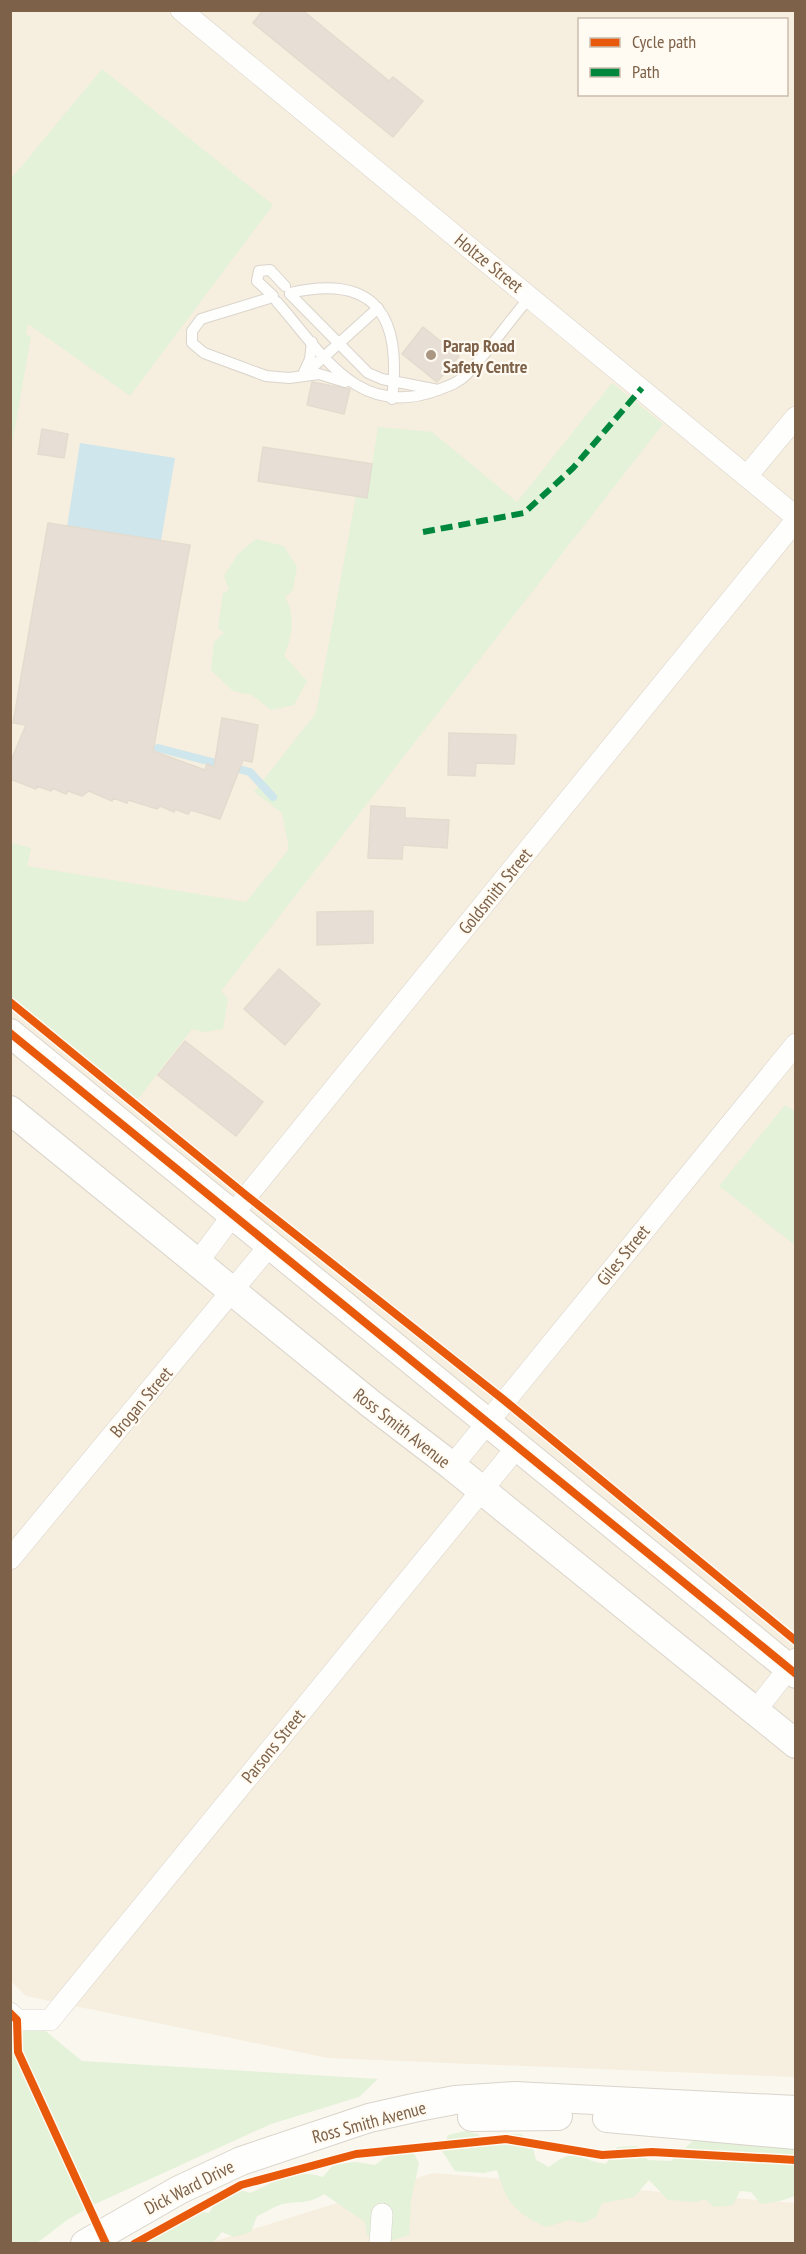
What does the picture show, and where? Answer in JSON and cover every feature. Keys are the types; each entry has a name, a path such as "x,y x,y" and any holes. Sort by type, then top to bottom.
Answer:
{"street":[{"name":"Holtze Street","path":"181,10 747,476 795,519"},
{"path":"747,476 795,417"},
{"name":"Goldsmith Street","path":"197,1263 795,519"},
{"path":"10,1033 517,1447 793,1667 756,1710"},
{"name":"Giles Street","path":"452,1466 795,1044"},
{"name":"Ross Smith Avenue","path":"10,1110 371,1404 452,1466 756,1710 795,1744"},
{"name":"Brogan Street","path":"10,1559 270,1245"},
{"name":"Parsons Street","path":"14,2017 50,2020 517,1447"},
{"name":"Ross Smith Avenue","path":"298,2142 369,2118 455,2100 486,2097 555,2097 795,2110"},
{"name":"Ross Smith Avenue","path":"298,2142 358,2127 395,2122 463,2117 530,2116 578,2116 795,2135"},
{"name":"Dick Ward Drive","path":"85,2244 179,2190 241,2161 298,2142"},
{"path":"380,2244 382,2214"}],"lane":[{"path":"354,385 325,357 257,281 259,271 270,270 338,345 368,373 394,382 438,390"},
{"path":"288,291 318,287 336,288 360,296 378,308 392,333 394,382 392,399"},
{"path":"288,291 287,302 274,298 196,322 192,331 192,343 204,353 266,376 284,379 323,374 371,393 392,399 410,399 452,385 466,375 530,297"},
{"path":"302,375 378,308"},
{"path":"302,375 310,359 312,342"}],"shaded area":[{"path":"10,11 795,11 795,2077 328,2058 26,1996 11,1981"},
{"path":"433,2173 795,2203 795,2243 206,2244"}],"green space":[{"path":"102,69 273,205 130,396 28,324 26,335 31,336 11,450 11,179"},
{"path":"612,383 663,424 221,991 228,999 223,1029 205,1032 192,1029 137,1100 11,997 10,840 12,843 31,848 27,866 246,902 289,849 282,813 254,792 316,713 356,496 367,498 378,427 432,432 517,502"},
{"path":"256,539 284,546 297,567 293,590 285,597 291,611 292,626 284,656 307,681 294,705 271,710 252,695 233,691 211,670 214,642 224,633 218,628 223,593 229,590 224,576 238,554"},
{"path":"785,1105 795,1112 795,1245 719,1186"},
{"path":"43,2029 82,2061 378,2079 359,2097 271,2124 93,2205 67,2220 37,2243 11,2244 11,2032"},
{"path":"465,2131 478,2134 487,2145 502,2144 512,2134 521,2134 532,2145 536,2160 549,2167 558,2160 572,2156 606,2164 617,2147 637,2146 648,2160 671,2161 698,2136 795,2147 795,2196 761,2204 751,2192 740,2191 733,2205 714,2207 705,2199 696,2202 668,2200 649,2180 634,2197 602,2203 596,2217 583,2223 569,2220 546,2227 527,2217 514,2206 505,2192 497,2170 484,2173 455,2171 442,2151 448,2135"},
{"path":"391,2153 414,2154 419,2163 411,2201 409,2235 389,2241 367,2235 365,2222 324,2194 309,2201 277,2206 257,2216 251,2232 234,2237 222,2232 213,2243 145,2244 147,2238 174,2225 178,2226 180,2220 197,2211 209,2213 217,2200 241,2190 250,2193 276,2180 293,2175 312,2174 323,2177 333,2165 355,2162 375,2165"}],"water":[{"path":"80,443 175,458 143,646 51,631"}],"building":[{"path":"263,10 302,10 389,81 393,77 423,101 393,137 253,23"},
{"name":"Parap Road Safety Centre","path":"423,327 459,356 437,382 402,354"},
{"path":"312,382 350,389 344,414 307,405"},
{"path":"42,429 68,434 64,458 38,454"},
{"path":"263,447 372,464 367,498 258,481"},
{"path":"48,523 190,545 153,751 205,770 207,764 214,767 222,718 258,725 252,762 243,760 220,819 191,810 188,814 175,809 174,812 160,806 157,809 128,800 127,803 113,798 112,801 89,791 82,796 68,791 66,794 52,788 51,791 37,786 36,789 10,779 10,763 26,725 13,723"},
{"path":"449,733 516,735 514,764 476,763 475,776 448,775"},
{"path":"371,806 405,808 405,818 449,820 447,848 403,845 402,859 368,858"},
{"path":"373,911 373,943 317,945 317,912"},
{"path":"279,969 320,1004 285,1045 244,1009"},
{"path":"185,1041 263,1102 236,1136 158,1075"}],"waterway":[{"path":"158,748 250,772 273,797"}],"marked path":[{"path":"423,532 524,513 573,468 642,388"}],"cycle path":[{"path":"10,1002 247,1196 504,1400 796,1641"},
{"path":"10,1033 796,1674"},
{"path":"10,2013 17,2020 18,2052 106,2244"},
{"path":"134,2244 241,2185 356,2154 506,2139 602,2155 652,2152 796,2160"}],"place":[{"name":"Parap Road Safety Centre","path":"431,355"}]}
